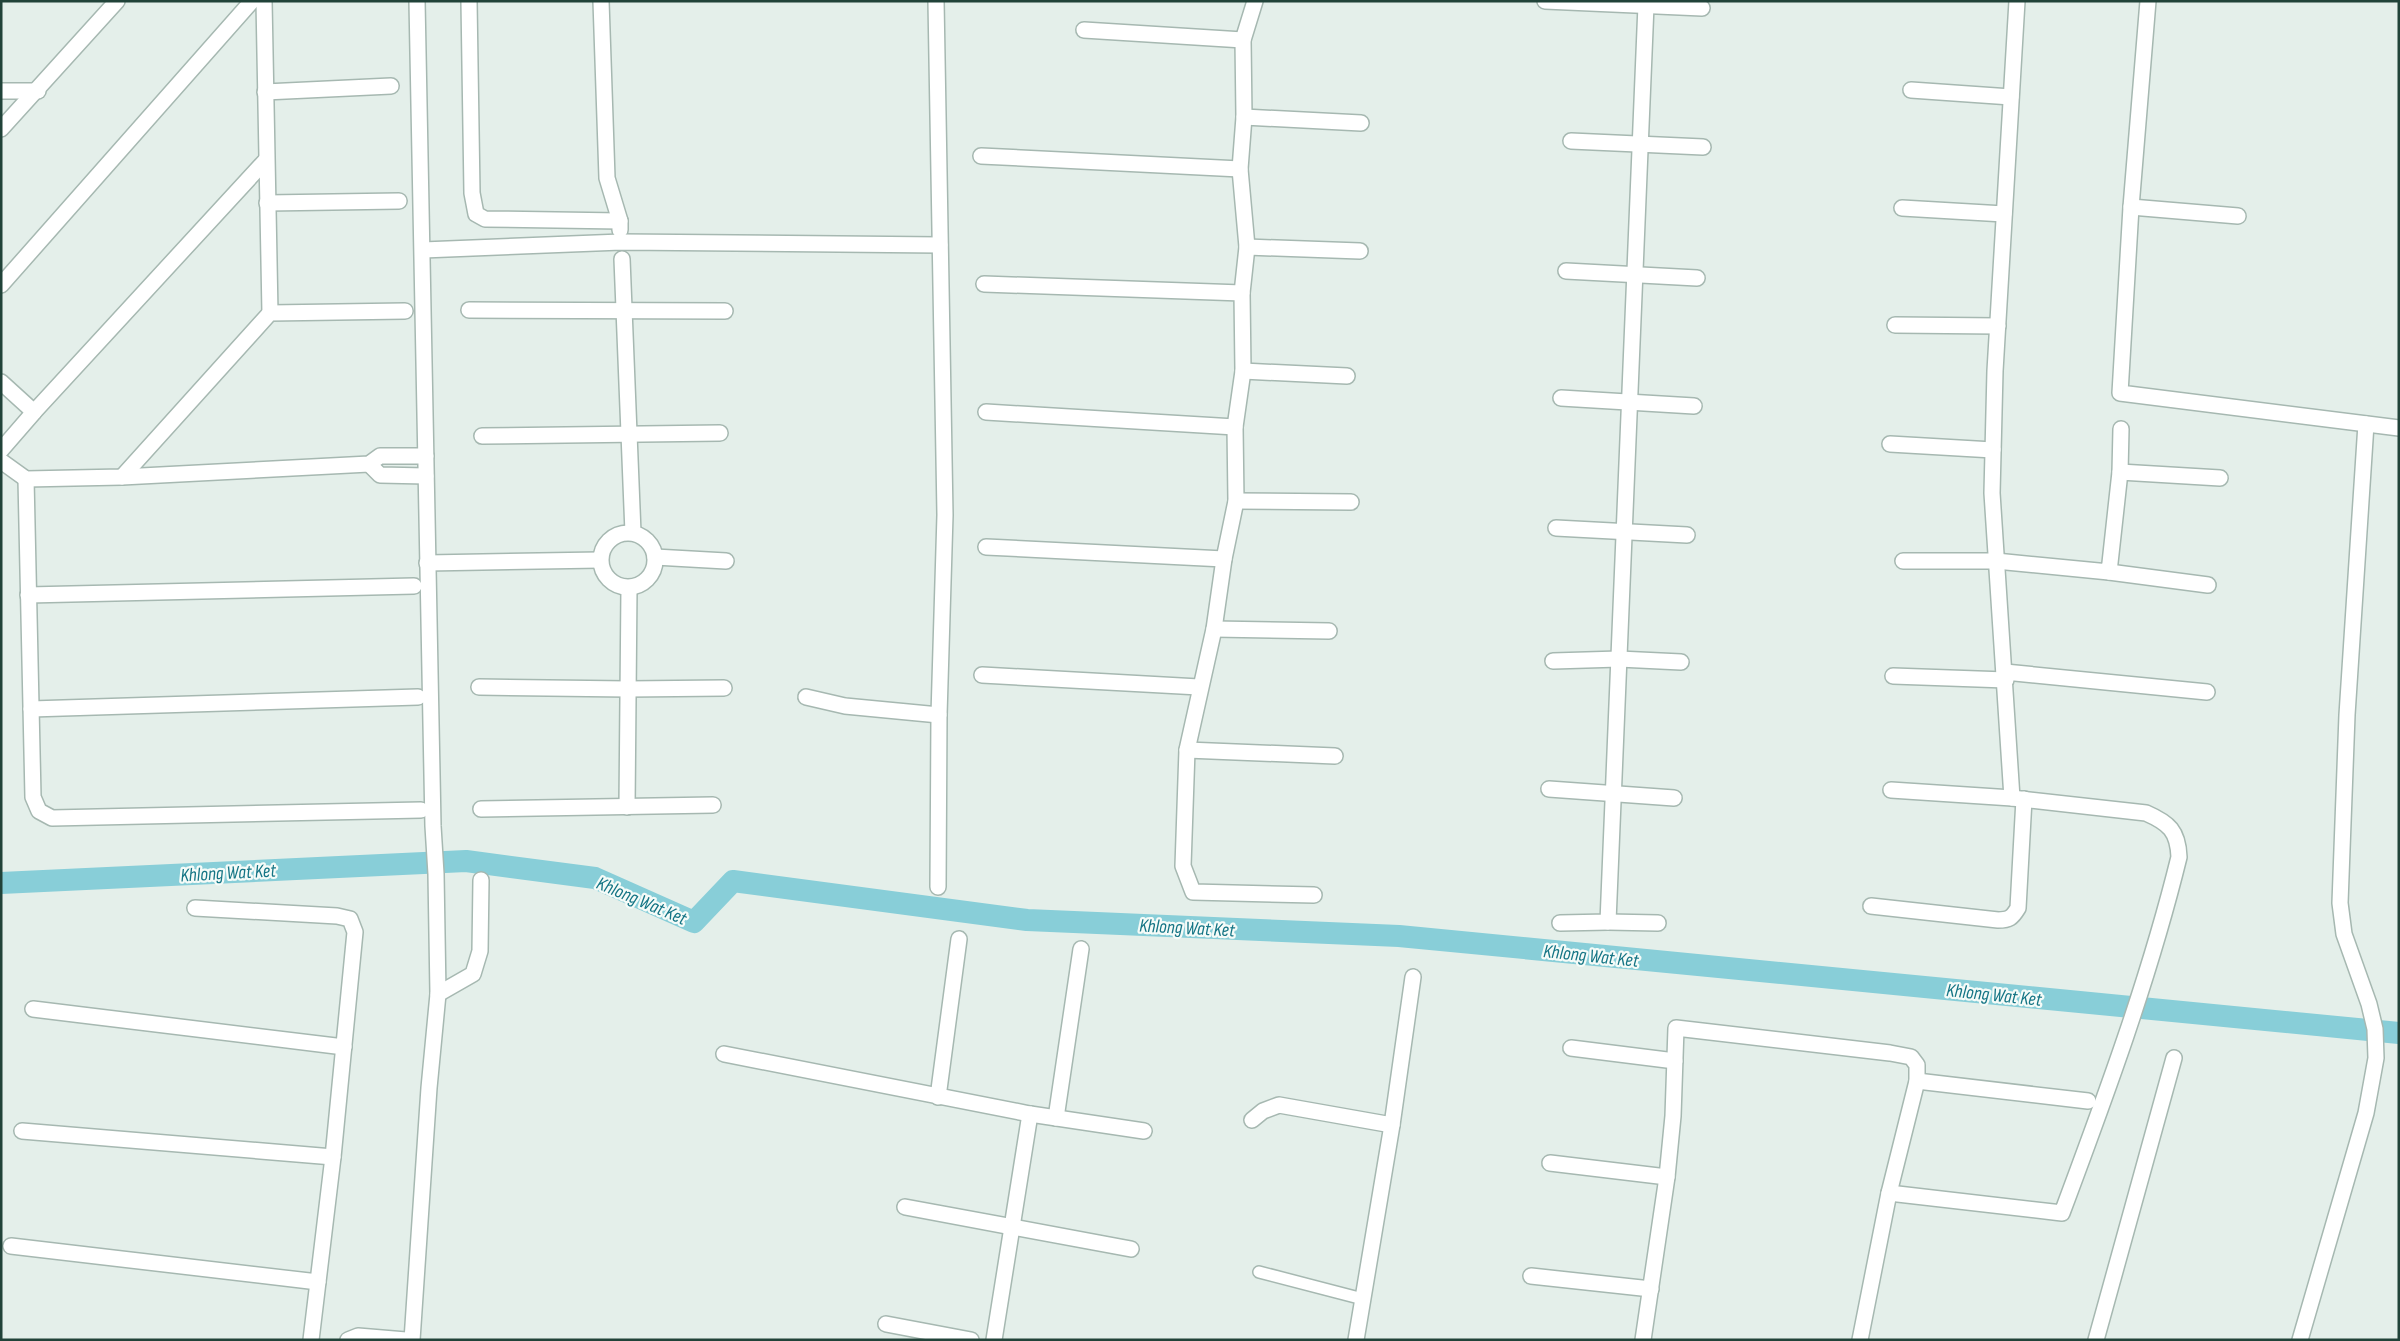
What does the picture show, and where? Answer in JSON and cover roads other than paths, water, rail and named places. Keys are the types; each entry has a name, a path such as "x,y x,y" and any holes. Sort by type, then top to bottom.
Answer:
{"street":[{"path":"1,130 117,1"},
{"path":"1,284 252,1"},
{"path":"122,477 270,314 264,1"},
{"path":"412,1340 428,1088 438,994 427,563 417,1"},
{"path":"469,1 472,193 476,214 485,219 620,221"},
{"path":"601,1 607,178 620,221 621,242"},
{"path":"936,1 945,515 939,716 938,887"},
{"path":"1255,1 1243,40 1244,117 1240,169 1247,247 1242,293 1243,371 1234,427 1236,501 1224,560 1214,629 1187,750 1183,866 1193,892 1314,896"},
{"path":"1545,1 1702,8"},
{"path":"1871,906 1998,920 2013,917 2018,908 2018,799 2005,676 1992,493 1998,326 2017,1"},
{"path":"2148,1 2131,208 2120,393 2399,428"},
{"path":"1608,922 1646,6"},
{"path":"1084,30 1243,40"},
{"path":"265,92 392,86"},
{"path":"1911,90 2011,97"},
{"path":"1,91 38,91"},
{"path":"1244,117 1361,123"},
{"path":"1571,141 1703,147"},
{"path":"981,156 1240,169"},
{"path":"1,450 266,160"},
{"path":"267,203 399,201"},
{"path":"1902,208 2004,214"},
{"path":"2131,208 2238,216"},
{"path":"422,250 621,242 940,244"},
{"path":"1247,247 1360,251"},
{"path":"622,258 633,533"},
{"path":"1566,271 1636,273 1697,278"},
{"path":"984,284 1242,293"},
{"path":"469,310 725,311"},
{"path":"270,314 405,311"},
{"path":"1896,325 1998,326"},
{"path":"1243,371 1346,376"},
{"path":"1,382 34,412"},
{"path":"1561,398 1694,406"},
{"path":"986,412 1234,427"},
{"path":"2300,1340 2366,1113 2376,1058 2375,1029 2369,1004 2344,934 2340,903 2347,715 2366,424"},
{"path":"2109,572 2120,472 2121,429"},
{"path":"482,436 630,436 720,433"},
{"path":"1890,444 1993,450"},
{"path":"1,461 26,479 122,477 369,464 380,456 426,456"},
{"path":"369,464 380,475 426,476"},
{"path":"2120,472 2220,478"},
{"path":"26,479 33,797 39,810 52,818 421,810"},
{"path":"1236,501 1351,502"},
{"path":"1556,528 1687,535"},
{"path":"633,533 647,541 655,557 654,568 647,580 630,588 615,585 606,573 600,560 606,546 619,534 633,533"},
{"path":"986,547 1224,560"},
{"path":"655,557 726,561"},
{"path":"427,563 600,560"},
{"path":"1903,561 1996,561 2109,572 2208,585"},
{"path":"28,595 414,586"},
{"path":"628,807 630,588"},
{"path":"1214,629 1329,631"},
{"path":"1553,662 1618,659 1681,662"},
{"path":"982,675 1200,687"},
{"path":"1893,676 2005,676 2207,692"},
{"path":"480,686 628,689 724,688"},
{"path":"31,709 418,697"},
{"path":"806,697 845,706 939,716"},
{"path":"1187,750 1334,756"},
{"path":"1549,789 1674,798"},
{"path":"1889,1193 2062,1213 2122,1051 2143,986 2179,857 2178,840 2164,821 2146,813 2018,799 1891,790"},
{"path":"481,809 713,805"},
{"path":"438,994 473,974 480,951 481,880"},
{"path":"195,908 303,913 350,919 355,932 333,1157 312,1340"},
{"path":"1560,923 1658,923"},
{"path":"938,1097 959,939"},
{"path":"1056,1118 1081,949"},
{"path":"1356,1340 1392,1125 1413,977"},
{"path":"33,1009 344,1047"},
{"path":"1643,1340 1667,1177 1673,1116 1676,1028 1911,1057 1917,1065 1917,1081 1889,1193 1860,1340"},
{"path":"1571,1048 1675,1061"},
{"path":"724,1054 1030,1114 1144,1131"},
{"path":"2096,1340 2174,1058"},
{"path":"1917,1081 2088,1101"},
{"path":"1252,1120 1263,1111 1279,1105 1392,1125"},
{"path":"994,1340 1030,1114"},
{"path":"22,1130 333,1157"},
{"path":"1550,1163 1667,1177"},
{"path":"905,1207 1013,1229 1131,1249"},
{"path":"11,1246 318,1282"},
{"path":"1531,1276 1651,1289"},
{"path":"886,1324 971,1340"},
{"path":"348,1340 358,1336 406,1340"}],"lane":[{"path":"1259,1272 1363,1299"}],"waterway":[{"name":"Khlong Wat Ket","path":"1,883 466,861 595,878 694,922 733,881 1027,920 1399,936 2399,1033"}]}
